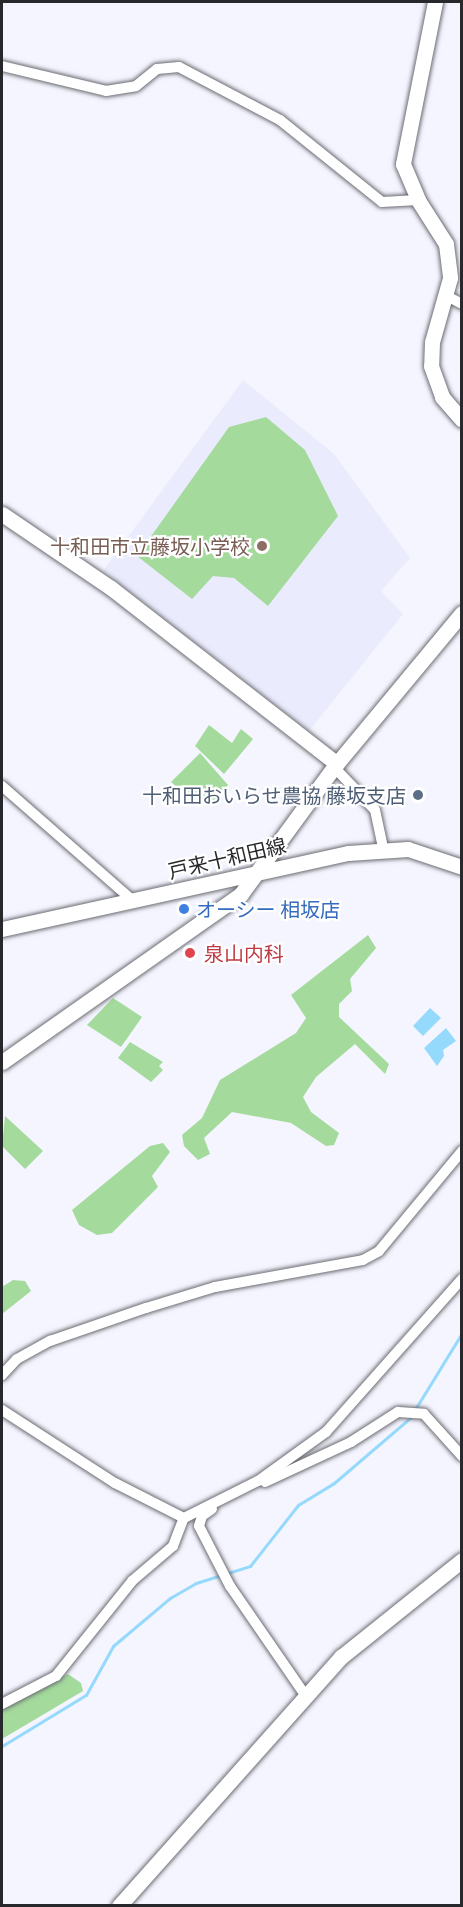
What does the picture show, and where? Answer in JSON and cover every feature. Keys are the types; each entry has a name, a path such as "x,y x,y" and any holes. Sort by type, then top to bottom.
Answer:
{"street":[{"path":"435,2 404,140 403,164 418,200 446,244 447,296 432,342 430,366 442,397 462,420"},
{"path":"2,66 106,91 136,86 157,69 179,67 280,120 382,202 418,200"},
{"path":"447,296 462,304"},
{"path":"2,514 111,588 335,766 375,810 383,849"},
{"path":"2,1062 229,904 259,872 335,766 462,613"},
{"path":"2,786 132,900"},
{"name":"戸来十和田線","path":"2,929 259,872 383,849 427,853 462,867"},
{"path":"2,1375 17,1359 50,1341 146,1308 215,1287 363,1260 379,1251 462,1151"},
{"path":"2,1704 56,1676 132,1581 173,1546 184,1518 253,1483 326,1432 462,1279"},
{"path":"2,1410 115,1483 184,1518"},
{"path":"253,1483 270,1480 351,1442 388,1416 412,1412 429,1418 462,1456"},
{"path":"223,1499 199,1522 224,1573 306,1696"},
{"path":"119,1905 341,1657 462,1560"}],"shaded area":[{"name":"十和田市立藤坂小学校","path":"243,380 334,454 410,558 381,591 403,614 309,731 103,571"}],"green space":[{"path":"266,417 305,450 338,516 268,606 234,578 213,576 192,599 137,556 229,427"},
{"path":"209,725 232,743 241,729 253,739 224,774 195,746"},
{"path":"200,753 228,785 212,803 200,792 192,800 171,782"},
{"path":"368,935 376,948 350,979 352,991 339,1004 339,1017 389,1064 385,1074 355,1044 316,1077 303,1097 311,1112 339,1133 334,1145 326,1146 291,1123 232,1112 204,1138 210,1154 198,1160 184,1146 182,1135 202,1118 220,1080 296,1033 306,1018 291,995"},
{"path":"113,998 142,1017 121,1047 87,1025"},
{"path":"130,1042 163,1062 159,1066 163,1070 151,1082 118,1058"},
{"path":"5,1116 43,1151 25,1169 2,1146"},
{"path":"163,1143 170,1152 152,1176 158,1187 112,1233 97,1235 79,1225 72,1210 150,1146"},
{"path":"13,1280 25,1281 31,1291 2,1314 2,1287"},
{"path":"68,1674 81,1683 83,1691 2,1739 2,1710"}],"water":[{"path":"430,1008 441,1018 423,1036 413,1026"},
{"path":"446,1028 456,1041 443,1050 444,1056 437,1066 424,1048"}],"waterway":[{"path":"414,1411 462,1333"},
{"path":"2,1746 86,1695 113,1646 170,1598 196,1583 250,1566 298,1505 334,1483 411,1417"}],"place":[{"name":"十和田市立藤坂小学校","path":"262,546"},
{"name":"十和田おいらせ農協 藤坂支店","path":"418,795"},
{"name":"オーシー 相坂店","path":"184,909"},
{"name":"泉山内科","path":"190,953"}]}
